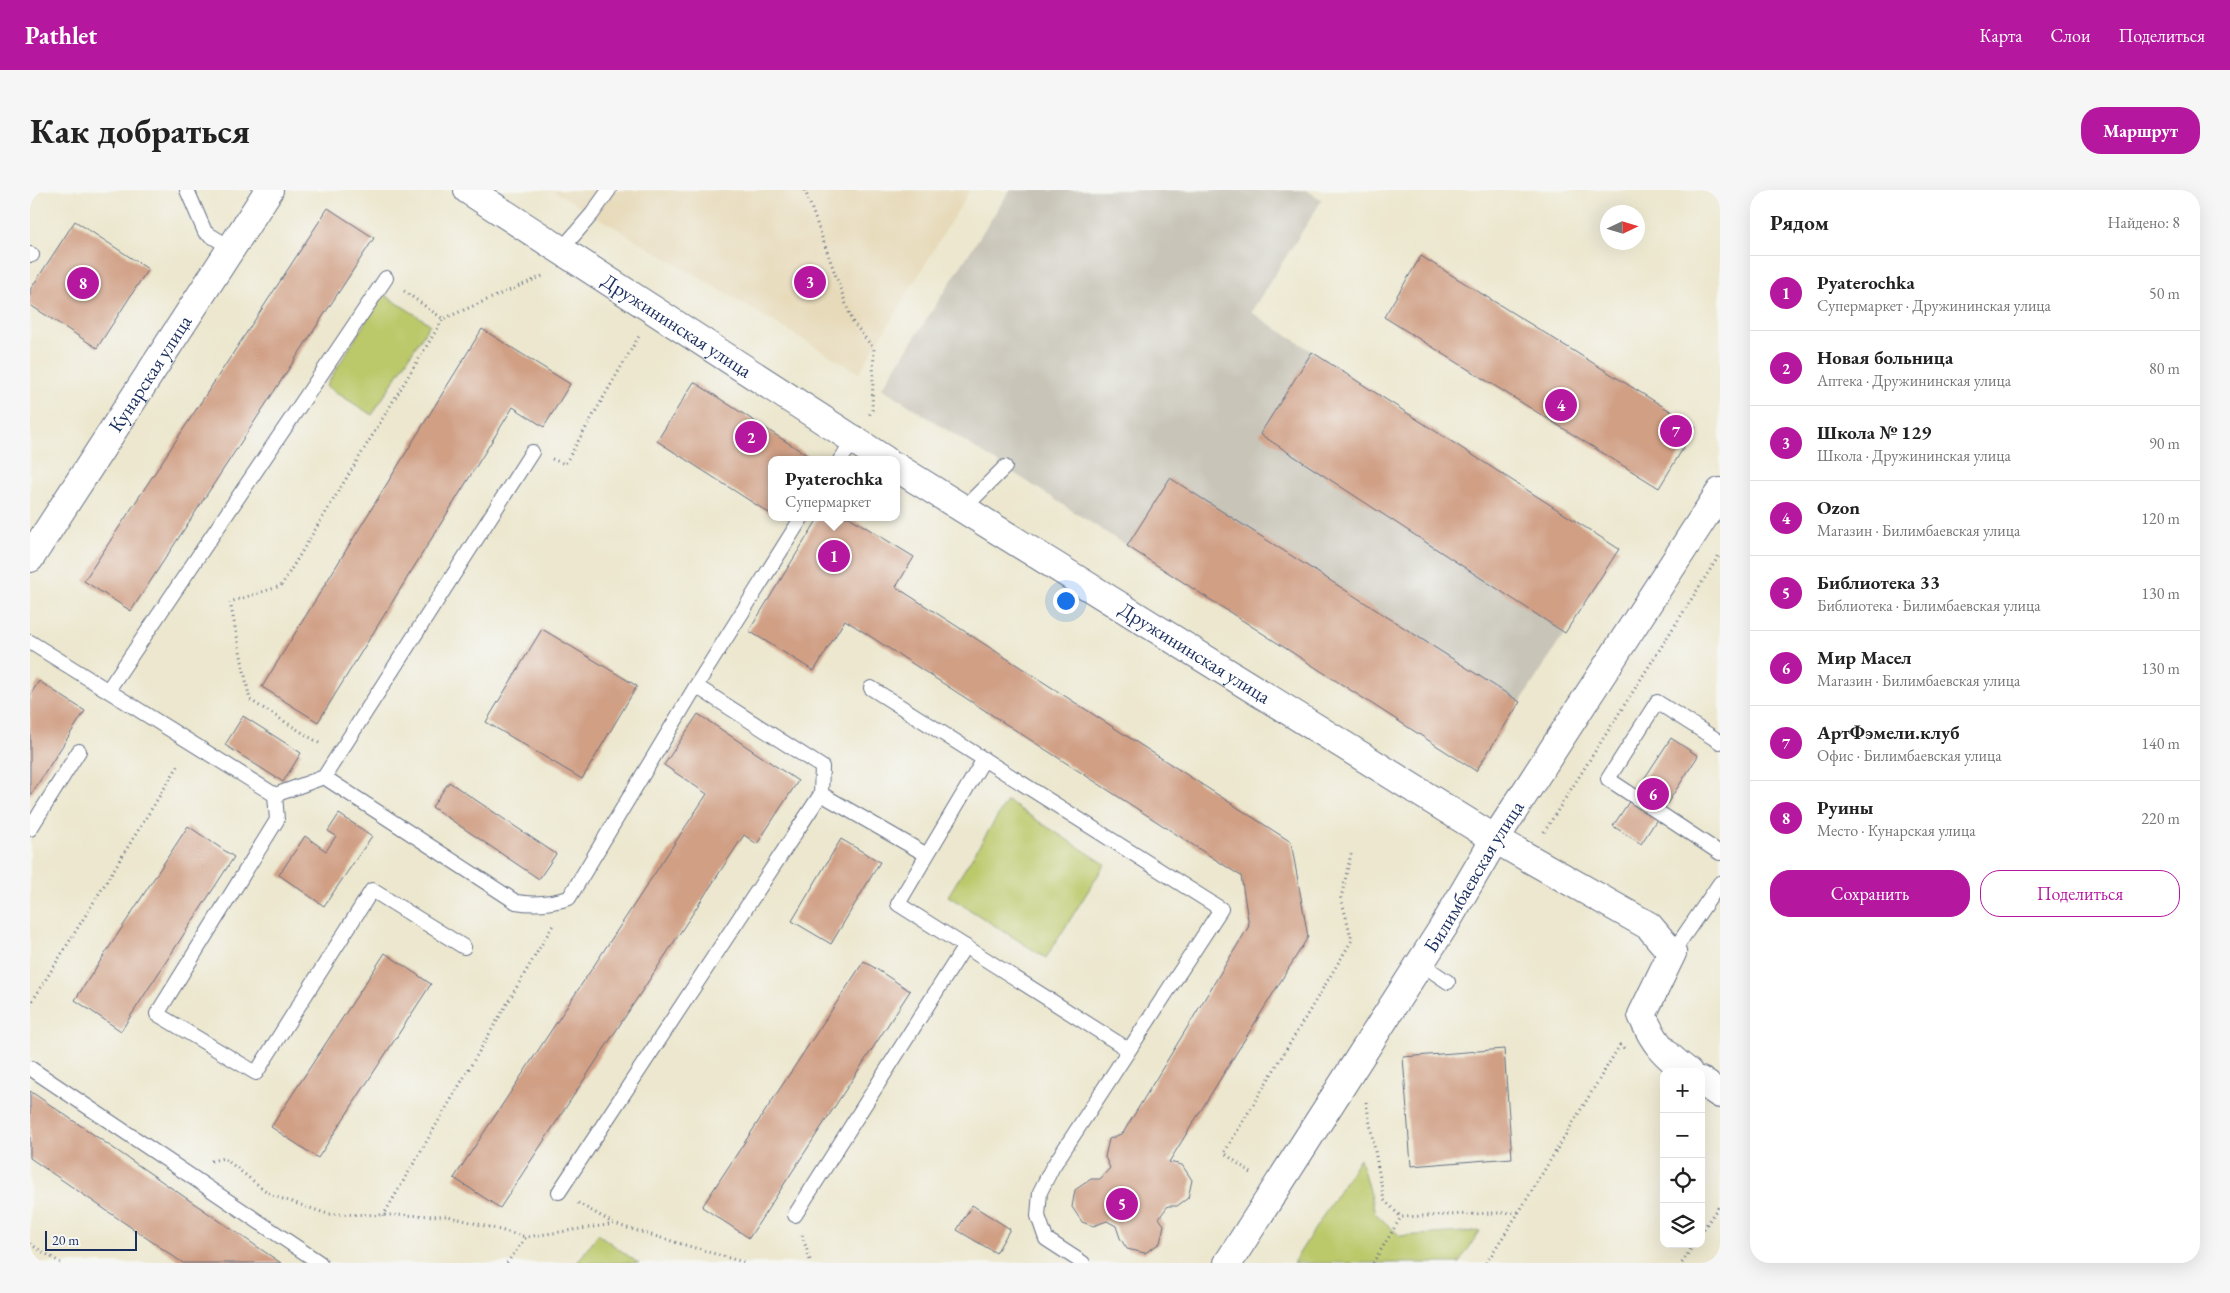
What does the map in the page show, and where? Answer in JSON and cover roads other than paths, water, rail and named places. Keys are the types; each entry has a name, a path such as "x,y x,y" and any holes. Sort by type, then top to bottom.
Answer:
{"street":[{"name":"Кунарская улица","path":"30,558 269,190"},
{"name":"Дружининская улица","path":"468,190 561,250 848,450 870,456"},
{"name":"Дружининская улица","path":"900,470 962,510 1495,839 1649,926 1672,953"},
{"name":"Билимбаевская улица","path":"1228,1263 1420,963 1495,839 1720,492"},
{"path":"1672,953 1642,1015 1652,1038 1671,1060 1682,1068"},
{"path":"1705,1084 1720,1094"}],"lane":[{"path":"187,190 205,232 231,248"},
{"path":"561,250 592,214 606,191"},
{"path":"108,690 386,278"},
{"path":"275,795 324,777 532,452"},
{"path":"962,510 1005,467"},
{"path":"324,777 516,902 553,903 569,898 696,686 799,521"},
{"path":"30,642 275,795"},
{"path":"559,1192 821,794 822,767 696,686"},
{"path":"871,688 1221,909 1052,1168 1040,1192 1038,1216 1046,1239 1064,1258 1083,1263"},
{"path":"1720,742 1657,702 1608,779 1720,854"},
{"path":"30,829 79,751"},
{"path":"984,759 898,904 1129,1050"},
{"path":"821,794 927,855"},
{"path":"275,795 277,820 157,1014 256,1073 372,890 464,947"},
{"path":"1672,953 1720,883"},
{"path":"795,1215 965,946"},
{"path":"1420,963 1448,982"},
{"path":"30,1068 320,1263"}],"place":[{"name":"Школа № 129","path":"810,282"},
{"name":"Руины","path":"83,283"},
{"name":"Ozon","path":"1561,405"},
{"name":"АртФэмели.клуб","path":"1676,431"},
{"name":"Новая больница","path":"751,437"},
{"name":"Pyaterochka","path":"834,556"},
{"name":"Мир Масел","path":"1653,794"},
{"name":"Библиотека 33","path":"1122,1204"}]}
